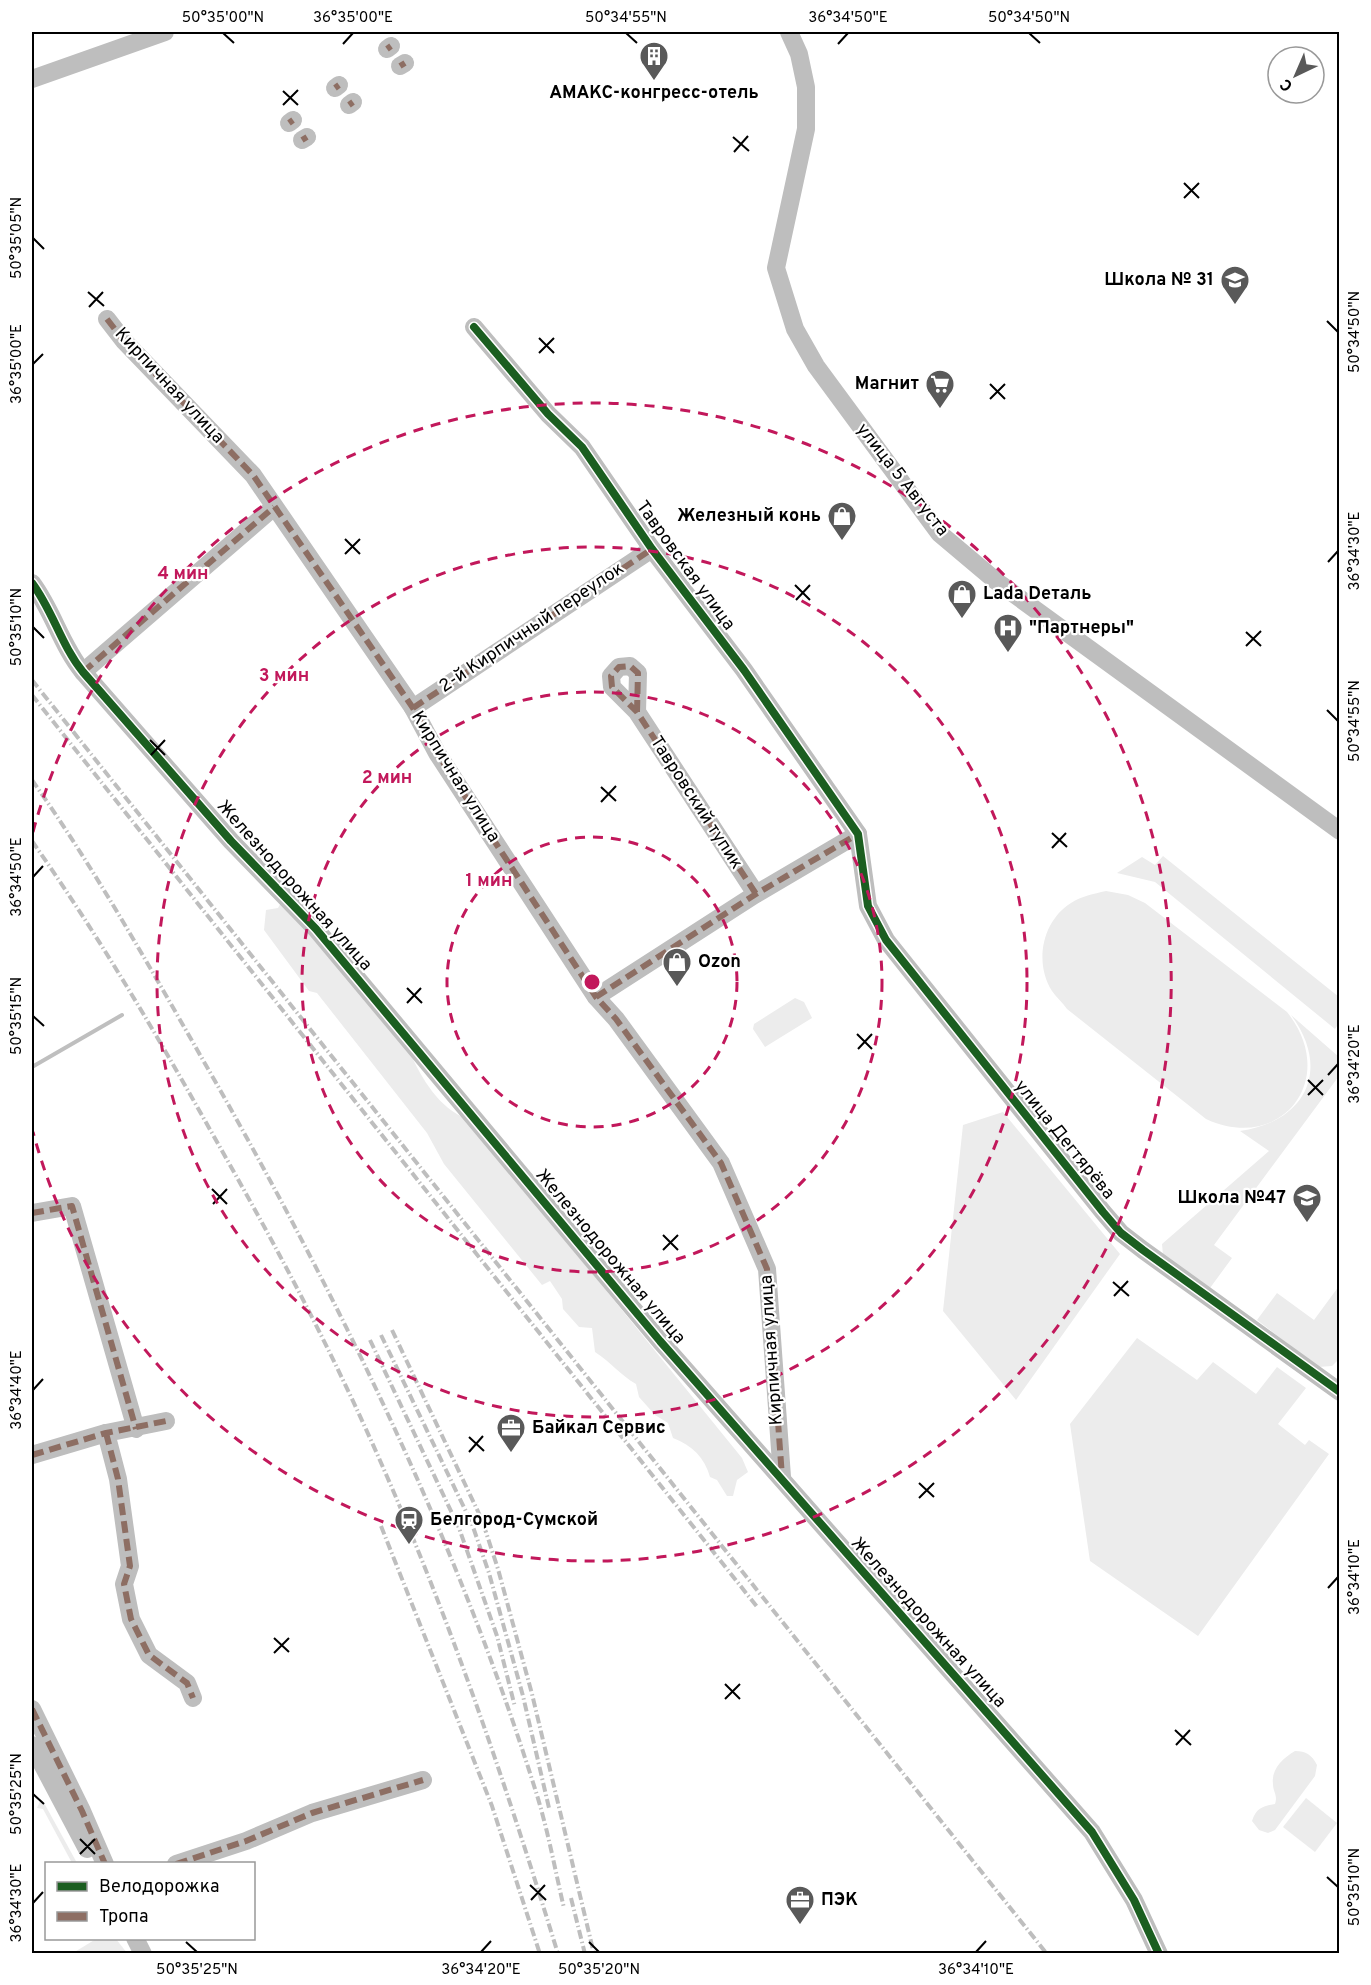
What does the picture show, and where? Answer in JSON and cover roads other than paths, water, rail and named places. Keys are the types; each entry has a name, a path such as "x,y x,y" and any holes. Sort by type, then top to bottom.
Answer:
{"street":[{"path":"32,79 165,32"},
{"name":"улица 5 Августа","path":"789,32 799,54 806,87 806,129 776,268 795,328 816,366 939,533 996,581 1340,831"},
{"name":"Кирпичная улица","path":"107,319 124,340 253,475 413,708 436,753 596,997 616,1019 721,1163 767,1269 782,1477"},
{"name":"Тавровская улица","path":"474,327 548,414 582,447 652,549 744,670 858,834"},
{"path":"83,672 274,507"},
{"name":"2-й Кирпичный переулок","path":"413,708 652,549"},
{"name":"Железнодорожная улица","path":"32,583 48,607 70,656 83,672 231,841 316,929 660,1341 1092,1832 1134,1900 1159,1953"},
{"name":"Тавровский тупик","path":"637,712 756,894"},
{"path":"596,997 756,894 858,834"},
{"name":"улица Дегтярёва","path":"858,834 868,906 886,940 1121,1233 1340,1392"},
{"path":"32,1213 72,1206 136,1429"},
{"path":"32,1455 106,1433 136,1429 166,1421"},
{"path":"106,1433 118,1479 130,1566 124,1584 132,1619 149,1655 187,1683 194,1698"},
{"path":"32,1709 105,1862"},
{"path":"32,1745 93,1862"},
{"path":"179,1862 246,1841 312,1813 423,1780"}],"waterway":[{"path":"32,1067 122,1015"}],"railway":[{"path":"32,680 1047,1954"},
{"path":"32,695 758,1608"},
{"path":"32,780 104,890 215,1081 308,1252 394,1428 434,1517 505,1699 540,1806 564,1908"},
{"path":"32,841 101,945 166,1053 277,1251 342,1378 405,1518 434,1590 487,1734 558,1954"},
{"path":"392,1330 482,1520 498,1569 532,1694 594,1954"},
{"path":"381,1335 472,1524 489,1573 523,1696 549,1808"},
{"path":"370,1340 459,1528 497,1636 515,1707"},
{"path":"381,1526 492,1806 540,1954"},
{"path":"571,1898 585,1954"}],"place":[{"name":"АМАКС-конгресс-отель","path":"654,82"},
{"name":"Школа № 31","path":"1235,306"},
{"name":"Магнит","path":"940,410"},
{"name":"Железный конь","path":"842,542"},
{"name":"Lada Dеталь","path":"962,620"},
{"name":"\"Партнеры\"","path":"1008,654"},
{"name":"Ozon","path":"677,988"},
{"name":"Школа №47","path":"1307,1224"},
{"name":"Байкал Сервис","path":"511,1454"},
{"name":"Белгород-Сумской","path":"409,1546"},
{"name":"ПЭК","path":"800,1926"}]}
